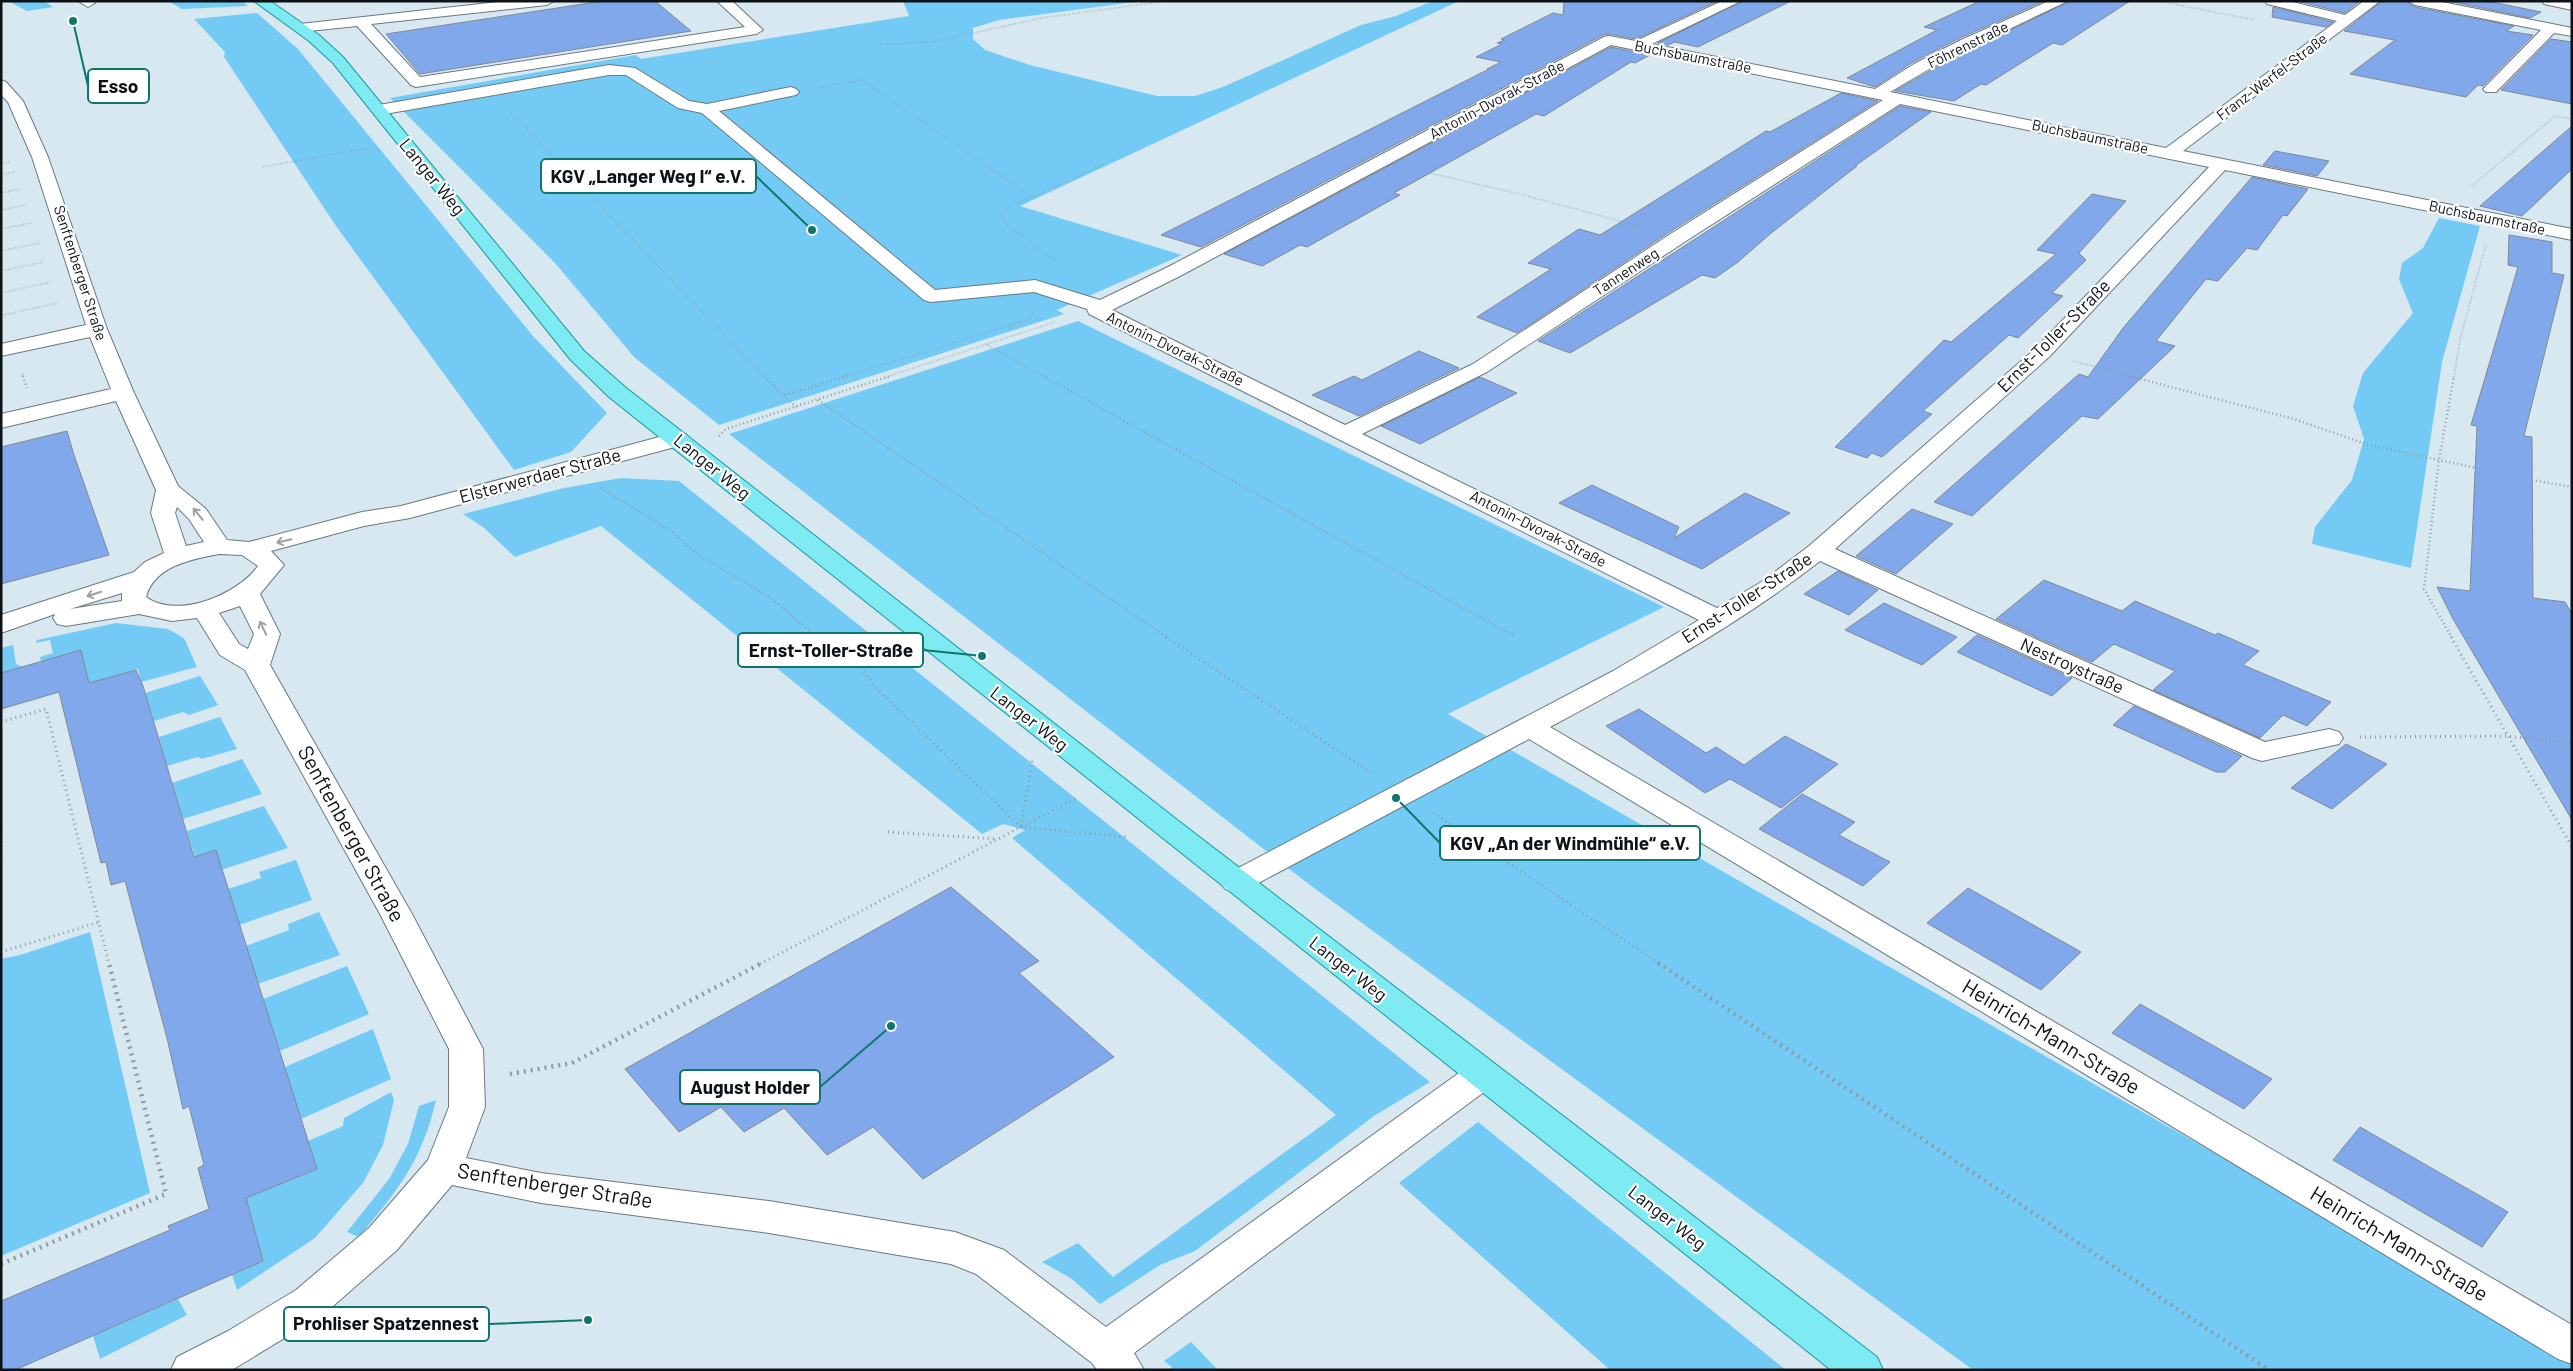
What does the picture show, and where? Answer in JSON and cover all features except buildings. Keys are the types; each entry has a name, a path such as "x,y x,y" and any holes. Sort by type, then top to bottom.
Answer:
{"main road":[{"name":"Langer Weg","path":"261,1 296,25 338,60 577,355 617,392 1236,882 1862,1370"}],"street":[{"path":"296,25 424,2 470,1"},
{"path":"296,25 343,22 362,23 547,1"},
{"path":"362,23 416,82 756,30 724,1"},
{"path":"1637,46 1734,1"},
{"name":"Föhrenstraße","path":"1878,94 1891,84 1959,48 2061,1"},
{"path":"2272,1 2348,20"},
{"name":"Franz-Werfel-Straße","path":"2170,153 2373,1"},
{"path":"2415,1 2572,32"},
{"path":"2549,1 2572,6"},
{"path":"2491,89 2551,28"},
{"name":"Buchsbaumstraße","path":"1609,40 1899,97 2572,235"},
{"name":"Antonin-Dvorak-Straße","path":"1099,308 1175,272 1609,40"},
{"path":"379,110 621,69 630,71 684,106 707,109 791,92"},
{"name":"Senftenberger Straße","path":"1,85 15,101 40,156 58,206 71,256 97,329 123,392 145,436 168,490"},
{"name":"Tannenweg","path":"1346,433 1480,368 1679,237 1899,97"},
{"path":"707,109 931,296 1035,286 1099,308"},
{"name":"Ernst-Toller-Straße","path":"1236,882 1530,728 1623,677 1772,586 1818,551 2042,353 2221,164"},
{"name":"Antonin-Dvorak-Straße","path":"1099,308 1718,619"},
{"path":"1,350 97,329"},
{"path":"1,421 123,392"},
{"name":"Elsterwerdaer Straße","path":"251,549 362,519 402,512 678,439"},
{"path":"177,556 163,513 168,490 190,504 219,547"},
{"name":"Elsterwerdaer Straße","path":"271,565 379,527 402,512"},
{"path":"1,625 141,578 164,562 177,556 219,547 251,549 262,554 271,565 260,582 246,593 204,609 186,612 159,612 139,606 86,613 1,632"},
{"name":"Nestroystraße","path":"1818,551 2262,752 2329,738"},
{"path":"139,606 133,598 134,587 141,578"},
{"path":"204,609 229,649 256,664 267,634 246,593"},
{"name":"Senftenberger Straße","path":"256,664 396,914 466,1049 467,1107 444,1168 541,1188 769,1217 955,1248 990,1262 1115,1360"},
{"name":"Heinrich-Mann-Straße","path":"1530,728 2572,1346"},
{"path":"1115,1360 1483,1074"},
{"path":"192,1370 242,1344 310,1302 383,1239 444,1168"}],"path":[{"path":"875,45 932,42 1042,18 1166,1"},
{"path":"2159,1 2262,22"},
{"path":"791,92 862,80 1032,197"},
{"path":"489,91 611,215 699,311 796,407"},
{"path":"2444,209 2555,116 2572,119"},
{"path":"263,167 403,141"},
{"path":"1381,162 1524,195 1679,237"},
{"path":"1035,286 1060,265 1006,224 1002,214 1012,205 1104,164"},
{"path":"2492,219 2460,340 2439,460 2424,589 2506,736 2572,847"},
{"path":"1,250 66,238"},
{"path":"1,271 71,256"},
{"path":"1,293 78,275"},
{"path":"785,395 1030,319 1035,306 1060,294"},
{"path":"3,315 85,297"},
{"path":"726,442 719,436 726,429 1099,308"},
{"path":"985,344 1514,636"},
{"path":"2042,353 2294,419 2366,444 2476,468"},
{"path":"818,400 1052,561 2269,1370"},
{"path":"2532,480 2572,487"},
{"path":"599,487 671,531 696,553 771,598 820,640 852,657 880,692 1021,827 1130,837"},
{"path":"1,722 46,709 166,1194 1,1264"},
{"path":"2329,738 2506,736 2572,743"},
{"path":"1021,827 1033,752"},
{"path":"510,1074 572,1063 1085,794"},
{"path":"1,821 1,861"},
{"path":"888,832 998,839"},
{"path":"1,952 100,922"}],"shaded area":[{"path":"8,1 44,1 53,7 27,11"},
{"path":"168,1 242,1 248,6 182,9"},
{"path":"903,1 1142,1 999,20 973,28 973,39 985,50 1030,65 1157,96 1195,96 1223,87 1361,25 1396,16 1433,1 1459,1 1020,206 1182,255 1057,310 1064,314 719,425 634,357 555,263 390,98 636,55 641,59 909,16"},
{"path":"257,13 298,49 533,336 607,413 571,452 514,470 336,226 224,57 225,52 194,19"},
{"path":"2439,218 2480,226 2442,362 2411,568 2312,544 2315,527 2352,480 2364,439 2353,406 2363,373 2413,313 2399,279 2402,263 2423,248"},
{"path":"1078,321 1664,607 1448,714 2492,1312 2572,1362 2572,1370 1973,1370 1306,882 729,434"},
{"path":"621,478 679,481 1430,1082 1374,1116 1195,1251 1160,1265 1100,1304 1072,1279 1042,1262 1078,1243 1113,1277 1336,1115 1012,838 1025,830 1003,824 982,834 601,526 515,557 483,527 463,514 564,488"},
{"path":"116,623 168,629 184,638 197,667 141,682 138,669 89,683 81,650 41,662 40,657 53,653 50,640 36,643 37,640"},
{"path":"13,645 16,664 22,667 1,673 1,648"},
{"path":"200,676 218,705 189,715 183,712 154,721 145,693"},
{"path":"220,717 237,749 167,766 159,737"},
{"path":"242,759 262,794 183,819 172,783"},
{"path":"264,806 288,848 221,870 216,850 195,857 187,831"},
{"path":"296,860 312,900 239,925 228,889 261,878 259,872"},
{"path":"319,912 340,955 258,984 246,946 289,930 288,924"},
{"path":"90,932 150,1193 1,1256 1,959 20,955"},
{"path":"347,966 369,1014 280,1051 263,999"},
{"path":"373,1029 391,1079 301,1119 285,1067"},
{"path":"391,1092 394,1100 383,1145 363,1183 315,1238 237,1290 232,1275 263,1261 246,1198 317,1169 308,1141 343,1126 344,1118"},
{"path":"436,1100 424,1141 397,1189 359,1237 347,1232 389,1179 408,1144 419,1106"},
{"path":"1478,1122 1786,1370 1610,1370 1399,1183"},
{"path":"178,1299 187,1315 100,1359 93,1336"},
{"path":"1191,1342 1217,1369 1169,1370 1172,1367 1164,1361"}],"place":[{"name":"Esso","path":"73,21"},
{"name":"KGV „Langer Weg I“ e.V.","path":"812,230"},
{"name":"Ernst-Toller-Straße","path":"982,656"},
{"name":"KGV „An der Windmühle“ e.V.","path":"1396,798"},
{"name":"August Holder","path":"891,1026"},
{"name":"Prohliser Spatzennest","path":"588,1320"}]}
